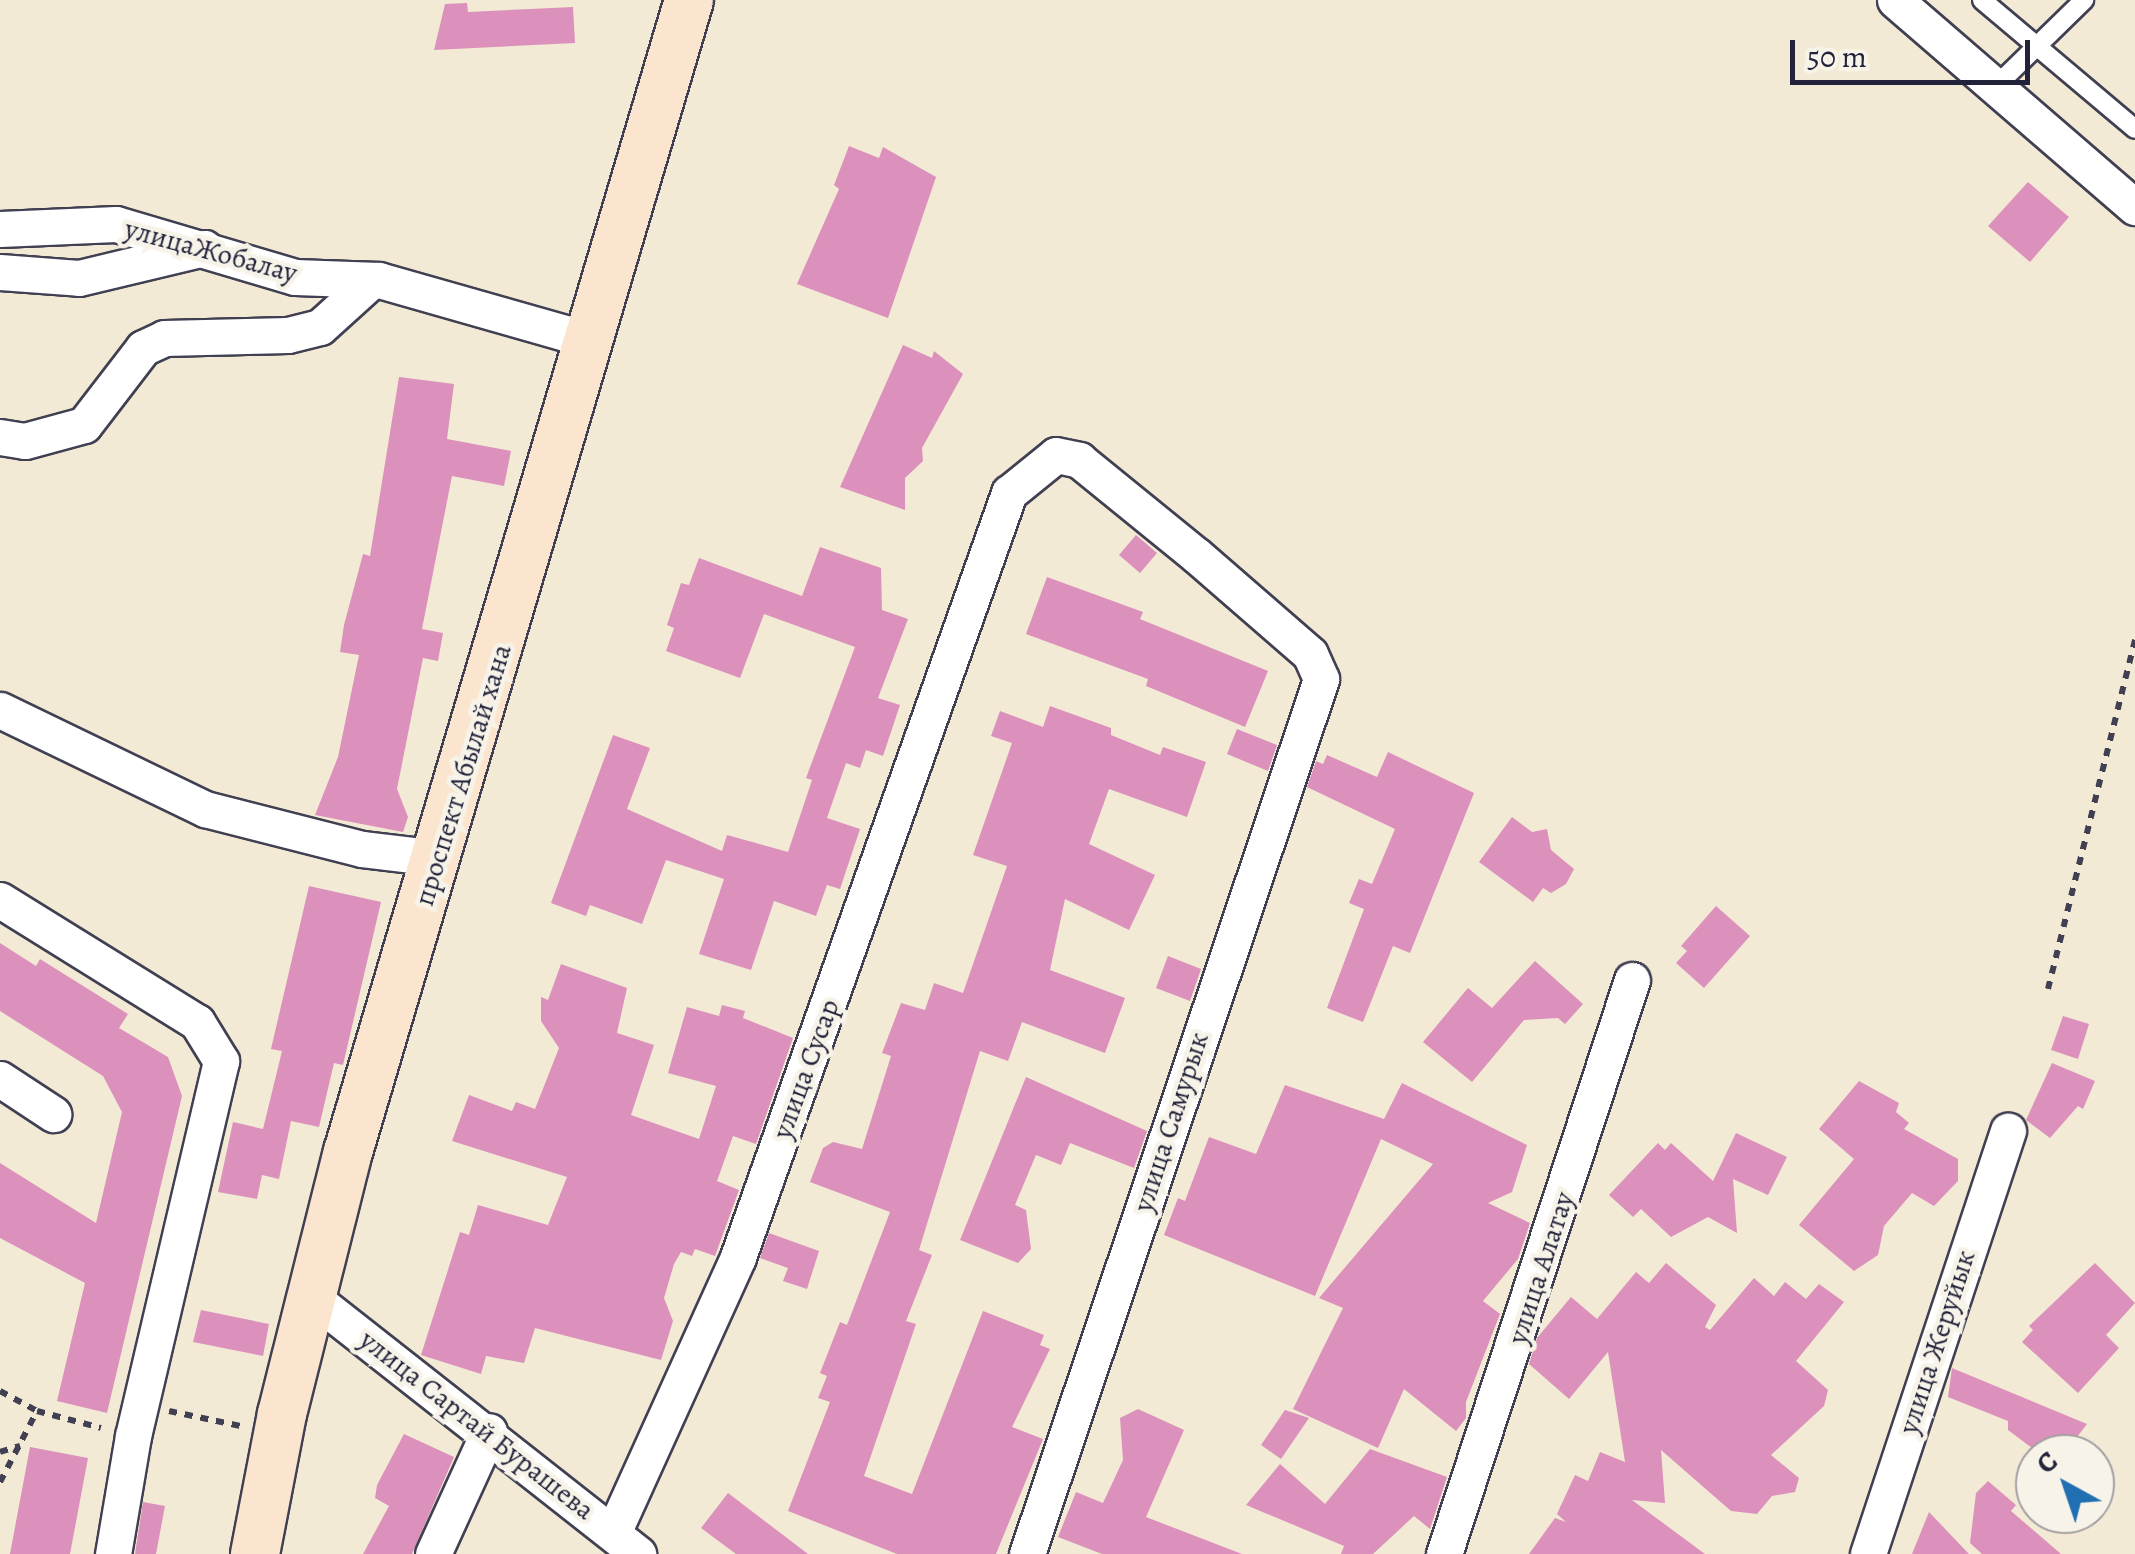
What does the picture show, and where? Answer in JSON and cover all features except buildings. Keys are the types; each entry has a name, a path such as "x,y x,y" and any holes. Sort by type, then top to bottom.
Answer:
{"main road":[{"name":"проспект Абылай хана","path":"255,1554 282,1414 348,1152 593,341 690,0"}],"street":[{"path":"1895,0 2135,208"},
{"name":"улицаЖобалау","path":"0,230 116,224 296,276 372,280 593,341"},
{"path":"1,272 79,278 204,248"},
{"path":"0,437 26,441 84,425 124,369 164,338 288,335 320,327 372,280"},
{"name":"улица Сусар","path":"626,1544 738,1257 1009,493 1039,463 1056,455 1079,460 1310,654 1321,679 1317,692"},
{"name":"улица Самурык","path":"1027,1554 1317,692"},
{"path":"0,710 205,810 362,849 437,858"},
{"path":"0,900 198,1022 222,1061 133,1436 113,1554"},
{"name":"улица Алатау","path":"1444,1554 1632,980"},
{"path":"0,1080 53,1114"},
{"name":"улица Жеруйык","path":"1868,1554 2008,1131"},
{"name":"улица Сартай Бурашева","path":"314,1298 488,1430 626,1544"},
{"path":"434,1554 488,1430"}],"lane":[{"path":"1997,85 2084,0"},
{"path":"1988,2 2040,42 2135,128"}],"path":[{"path":"2048,989 2135,640"},
{"path":"0,1482 37,1411"},
{"path":"0,1452 20,1446"}]}
